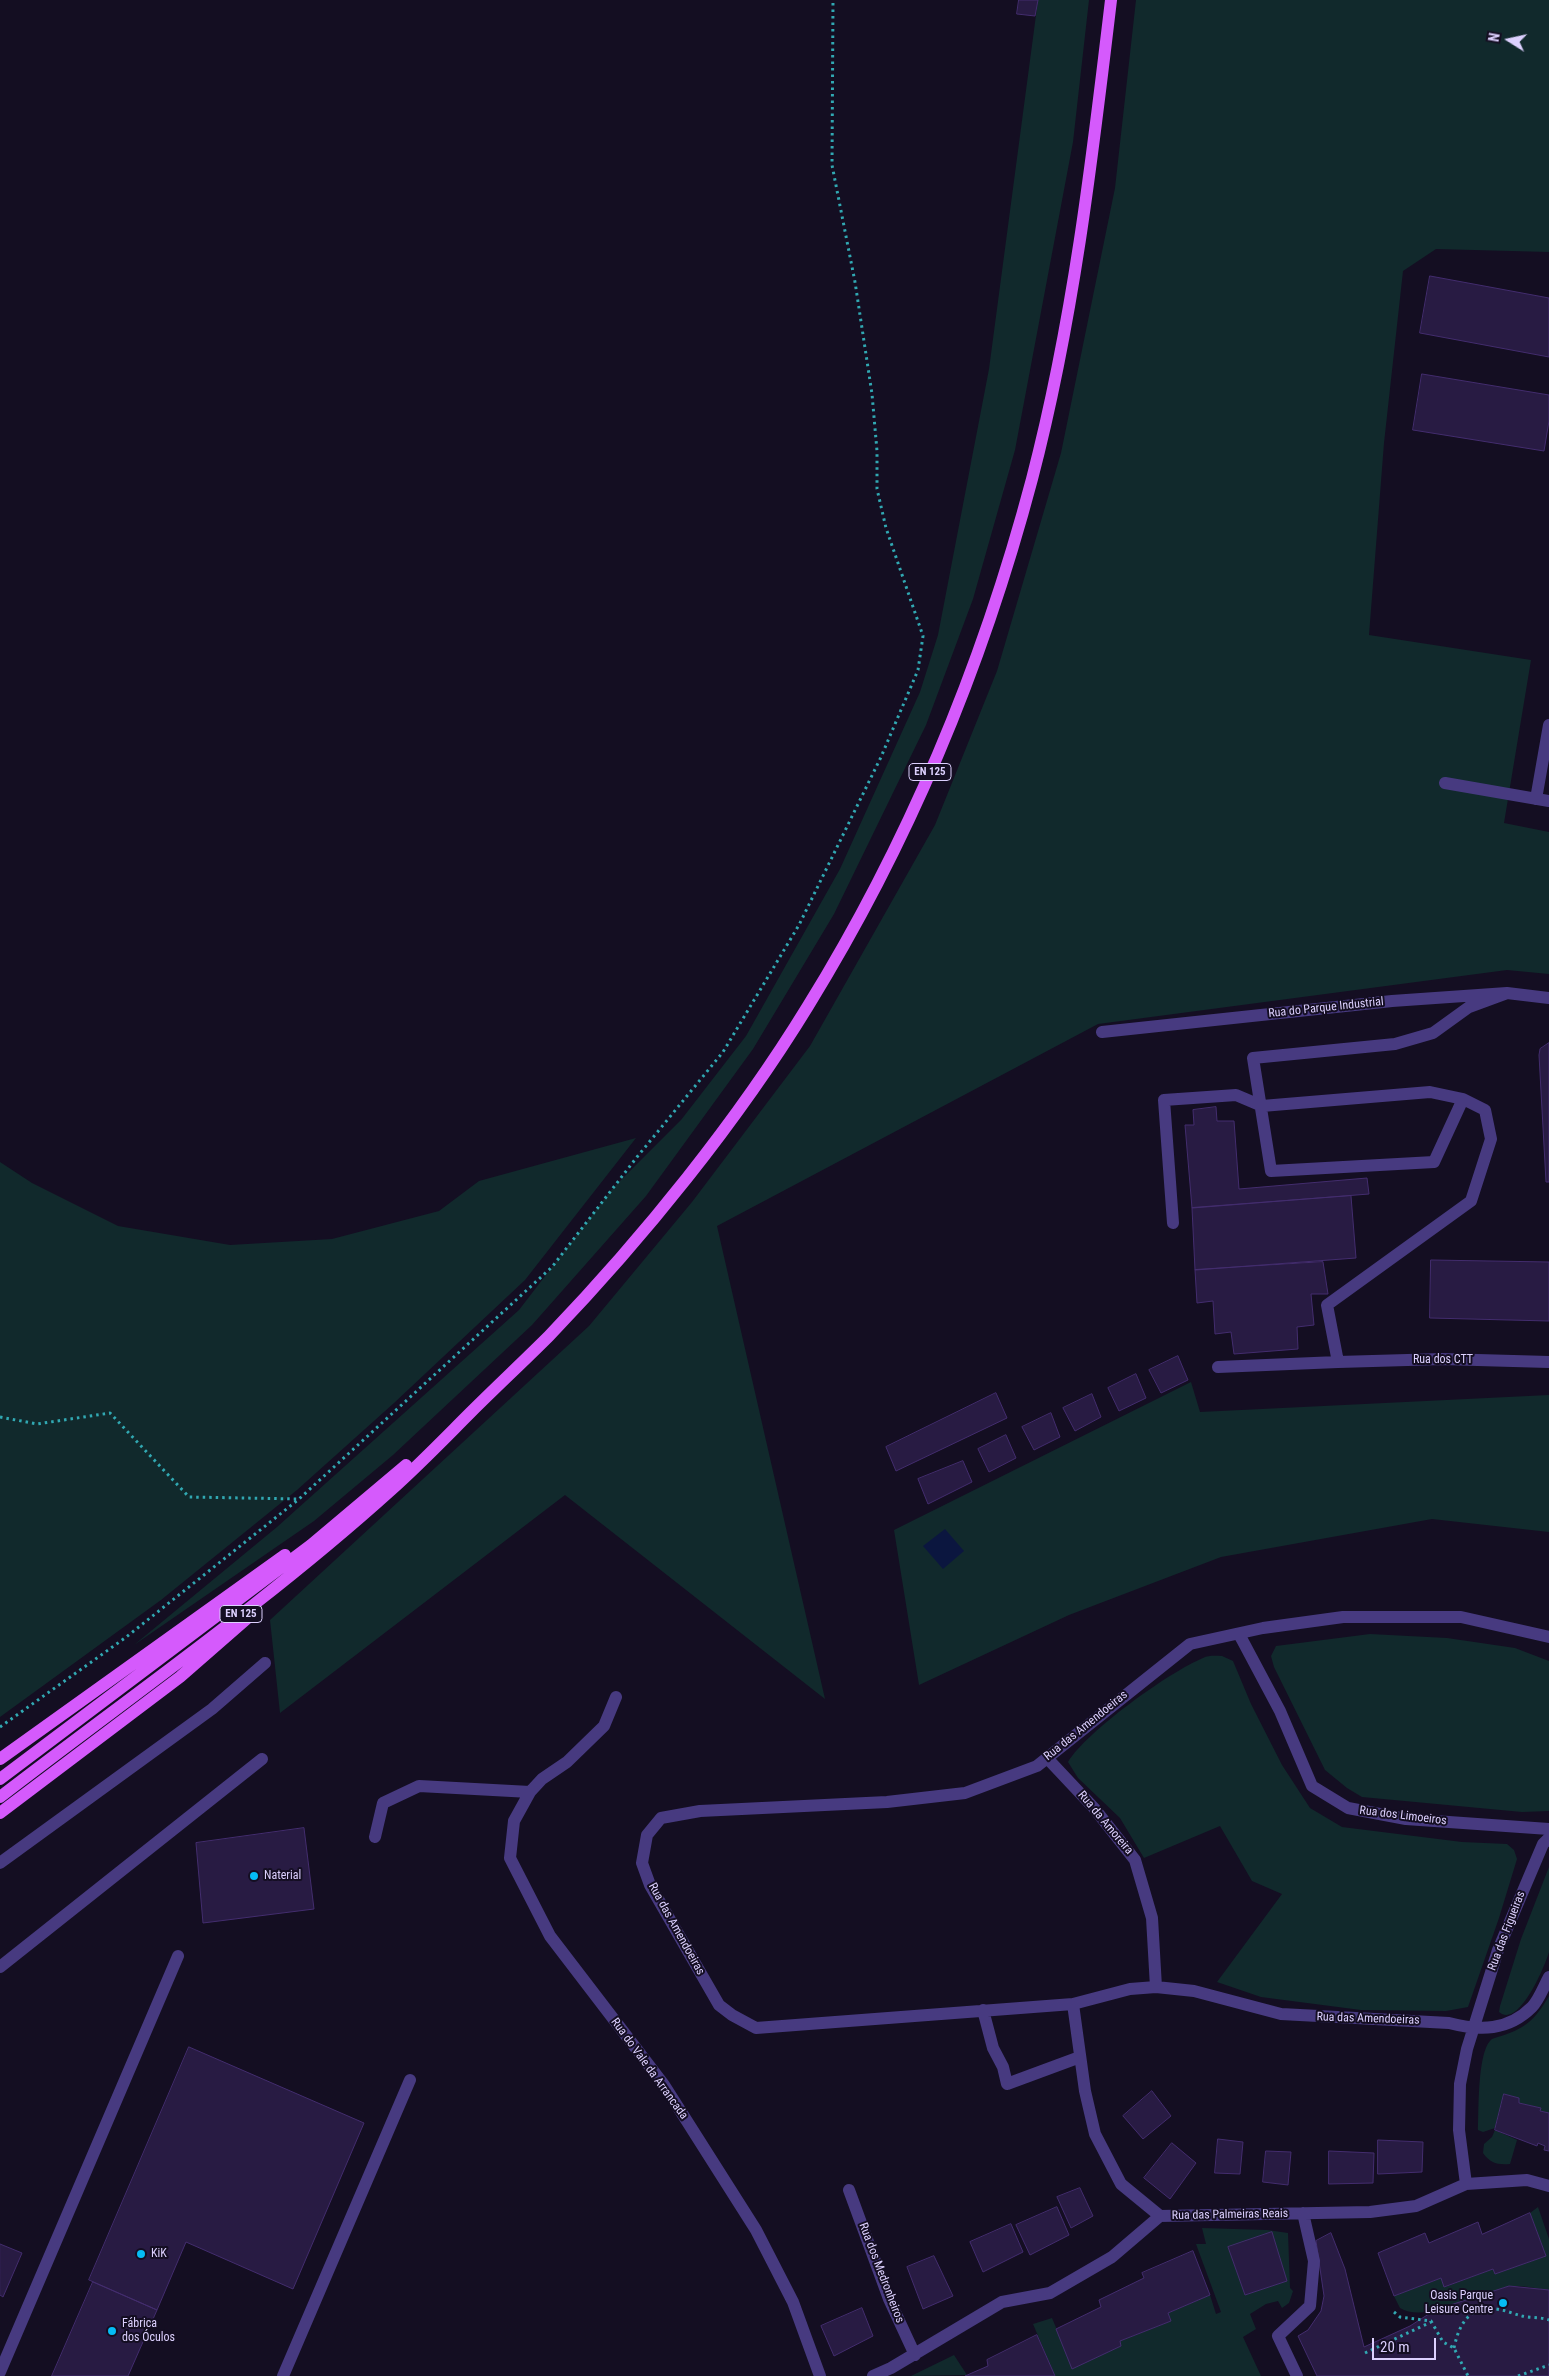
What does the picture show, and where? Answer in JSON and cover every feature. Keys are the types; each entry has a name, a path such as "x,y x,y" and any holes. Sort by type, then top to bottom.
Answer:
{"main road":[{"name":"EN 125","path":"0,1797 248,1608 468,1415 549,1336 637,1238 725,1127 806,1009 862,913 915,807 955,712 993,605 1032,480 1058,364 1081,235 1110,0"},
{"name":"EN 125","path":"0,1779 390,1485"},
{"path":"0,1759 390,1485"},
{"path":"0,1814 180,1677 390,1485"}],"street":[{"path":"1445,784 1543,800 1549,725"},
{"path":"1463,1099 1434,1162 1271,1171 1253,1058 1395,1044 1433,1034 1469,1007 1507,993"},
{"name":"Rua do Parque Industrial","path":"1102,1032 1392,1001 1507,993 1549,998"},
{"path":"1173,1223 1164,1100 1236,1095 1262,1106 1430,1092 1463,1099 1484,1110 1491,1139 1471,1201 1327,1305 1338,1362"},
{"name":"Rua dos CTT","path":"1218,1367 1442,1359 1549,1362"},
{"name":"Rua das Amendoeiras","path":"1474,2029 1450,2023 1281,2014 1194,1991 1156,1987 1130,1989 1073,2004 756,2028 719,2005 706,1984 650,1885 642,1863 646,1835 661,1818 700,1811 887,1802 965,1793 1037,1766 1190,1644 1343,1617 1461,1617 1549,1637"},
{"name":"Rua dos Limoeiros","path":"1239,1634 1280,1710 1312,1786 1348,1808 1406,1818 1549,1829"},
{"path":"0,1863 191,1726 265,1662"},
{"name":"Rua do Vale da Arrancada","path":"616,1697 604,1726 567,1762 542,1779 530,1792 514,1821 510,1858 550,1936 664,2085 756,2230 793,2302 820,2376"},
{"name":"Rua da Amoreira","path":"1047,1758 1094,1808 1135,1860 1152,1918 1156,1987"},
{"path":"0,1967 262,1759"},
{"path":"375,1838 383,1803 419,1786 530,1792"},
{"name":"Rua das Figueiras","path":"1466,2184 1460,2130 1460,2084 1474,2029 1498,1950 1543,1844 1549,1838"},
{"path":"0,2372 178,1956"},
{"path":"1474,2029 1508,2025 1533,2007 1549,1977"},
{"path":"1073,2004 1080,2057 1095,2134 1121,2184 1160,2216"},
{"path":"984,2010 993,2048 1003,2067 1008,2084 1080,2057"},
{"path":"283,2376 410,2080"},
{"name":"Rua das Palmeiras Reais","path":"873,2376 915,2355 1002,2302 1050,2293 1112,2258 1160,2216 1370,2212 1416,2206 1466,2184 1527,2180 1549,2186"},
{"name":"Rua dos Medronheiros","path":"849,2190 890,2299 915,2355"},
{"name":"Rua das Palmeiras Reais","path":"1297,2376 1278,2336 1310,2306 1314,2260 1302,2213"}],"path":[{"path":"0,1727 125,1638 299,1499 552,1267 637,1157 723,1052 799,925 881,758 918,670 923,636 886,528 877,489 877,451 872,394 855,282 832,165 832,0"},
{"path":"0,1417 37,1424 110,1413 189,1497 299,1499"},
{"path":"1454,2348 1464,2319 1473,2312 1486,2308 1549,2320"},
{"path":"1394,2312 1400,2318 1431,2321"},
{"path":"1431,2321 1443,2342 1454,2348 1468,2376"},
{"path":"1365,2353 1431,2321"},
{"path":"1518,2376 1549,2365"}],"green space":[{"path":"1038,0 1089,0 1073,142 1015,450 973,599 926,725 834,914 753,1049 646,1196 532,1325 393,1455 314,1521 134,1645 277,1527 519,1310 612,1189 681,1120 746,1036 840,869 920,692 938,635 989,369"},
{"path":"1136,0 1549,0 1549,252 1436,249 1403,271 1384,443 1369,635 1531,660 1504,823 1549,832 1549,974 1507,970 1098,1024 717,1226 825,1699 565,1495 280,1713 270,1620 589,1326 692,1202 810,1046 935,825 997,671 1061,453 1115,188"},
{"path":"636,1138 525,1280 394,1403 297,1490 161,1600 0,1717 0,1162 32,1183 118,1226 230,1245 332,1239 439,1211 479,1181"},
{"path":"1191,1382 1200,1412 1549,1395 1549,1532 1432,1519 1221,1557 1069,1615 919,1685 894,1530"},
{"path":"1370,1634 1447,1638 1515,1648 1549,1661 1549,1811 1522,1812 1362,1797 1347,1788 1325,1770 1274,1667 1271,1656 1276,1646"},
{"path":"1222,1656 1233,1661 1251,1704 1282,1765 1310,1808 1342,1827 1462,1842 1507,1844 1514,1850 1517,1859 1468,2007 1446,2011 1361,2010 1261,1997 1217,1982 1282,1894 1252,1881 1220,1826 1144,1858 1120,1818 1078,1778 1068,1762 1092,1735 1150,1689 1188,1665 1203,1658"},
{"path":"1549,1867 1549,1952 1530,1994 1515,2012 1507,2015 1499,2012 1500,2006 1521,1939"},
{"path":"1549,1996 1549,2113 1540,2111 1540,2108 1519,2103 1519,2098 1504,2094 1495,2128 1483,2132 1478,2130 1481,2068 1487,2045 1492,2039 1515,2031 1527,2024 1536,2015"},
{"path":"1495,2130 1517,2140 1510,2164 1494,2163 1483,2153 1484,2144 1492,2137"},
{"path":"1538,2207 1549,2239 1549,2290 1512,2286 1438,2310 1411,2312 1400,2308 1394,2296 1441,2278 1445,2287 1493,2269 1495,2274 1546,2256 1530,2213"},
{"path":"1202,2228 1267,2230 1288,2233 1290,2288 1293,2291 1289,2303 1282,2308 1278,2301 1266,2304 1250,2314 1256,2329 1243,2337 1261,2376 1055,2376 1033,2324 1052,2318 1073,2368 1121,2346 1120,2341 1171,2321 1168,2313 1210,2295 1216,2314 1221,2312 1196,2244 1206,2244"},
{"path":"954,2355 967,2375 911,2376"}],"water":[{"path":"945,1529 964,1551 943,1569 923,1546"}],"building":[{"path":"1019,0 1038,0 1035,16 1017,14"},
{"path":"1430,276 1549,298 1549,357 1420,333"},
{"path":"1422,374 1549,395 1549,421 1544,451 1413,430"},
{"path":"1549,1043 1549,1182 1546,1182 1539,1055 1540,1049"},
{"path":"1216,1107 1217,1121 1234,1121 1239,1189 1367,1178 1369,1194 1192,1208 1185,1125 1194,1125 1193,1110"},
{"path":"1351,1196 1356,1258 1195,1270 1192,1208"},
{"path":"1431,1260 1549,1262 1549,1321 1430,1318"},
{"path":"1323,1262 1328,1294 1311,1294 1314,1325 1297,1327 1298,1349 1234,1354 1231,1332 1215,1334 1213,1301 1197,1303 1195,1270"},
{"path":"1178,1356 1188,1380 1161,1393 1149,1370"},
{"path":"1136,1374 1146,1398 1119,1411 1108,1388"},
{"path":"996,1393 1007,1418 896,1471 886,1447"},
{"path":"1092,1394 1101,1417 1075,1431 1063,1408"},
{"path":"1051,1413 1060,1437 1034,1450 1022,1427"},
{"path":"1006,1435 1016,1458 989,1472 978,1449"},
{"path":"963,1461 972,1482 928,1504 918,1479"},
{"name":"Naterial","path":"304,1828 314,1909 203,1923 196,1843"},
{"path":"189,2047 364,2123 293,2289 186,2242 157,2310 89,2280"},
{"path":"1152,2091 1171,2116 1143,2139 1123,2116"},
{"path":"1504,2094 1519,2098 1519,2103 1541,2108 1540,2111 1549,2113 1549,2151 1544,2150 1545,2146 1538,2143 1537,2146 1495,2130"},
{"path":"1218,2139 1243,2142 1240,2174 1215,2173"},
{"path":"1378,2140 1423,2142 1422,2172 1378,2174"},
{"path":"1172,2143 1196,2163 1170,2199 1144,2178"},
{"path":"1266,2151 1291,2152 1288,2185 1263,2182"},
{"path":"1329,2151 1374,2153 1373,2183 1329,2184"},
{"path":"1080,2188 1093,2216 1071,2228 1057,2197"},
{"path":"1057,2207 1069,2235 1030,2255 1016,2225"},
{"path":"1530,2213 1546,2256 1495,2274 1493,2269 1444,2287 1441,2278 1394,2296 1378,2253 1425,2233 1429,2243 1478,2222 1482,2234"},
{"path":"1011,2224 1023,2252 983,2272 970,2242"},
{"path":"1272,2232 1287,2281 1245,2295 1228,2247"},
{"name":"Oasis Parque Leisure Centre","path":"1331,2233 1345,2269 1364,2347 1410,2326 1435,2310 1509,2286 1549,2290 1549,2376 1317,2376 1298,2336 1308,2330 1321,2311 1324,2296 1316,2241"},
{"path":"0,2244 22,2253 3,2297 0,2295"},
{"path":"1193,2251 1210,2295 1168,2313 1171,2321 1120,2341 1121,2346 1072,2369 1056,2329 1101,2307 1099,2300 1144,2278 1142,2273"},
{"path":"934,2256 953,2296 923,2309 907,2267"},
{"path":"93,2282 157,2310 128,2376 52,2376"},
{"path":"862,2308 873,2336 834,2356 821,2326"},
{"path":"1037,2335 1055,2376 965,2376 988,2366 987,2360"}],"place":[{"name":"Naterial","path":"254,1876"},
{"name":"KiK","path":"141,2254"},
{"name":"Oasis Parque Leisure Centre","path":"1503,2303"},
{"name":"Fábrica dos Óculos","path":"112,2331"}]}
